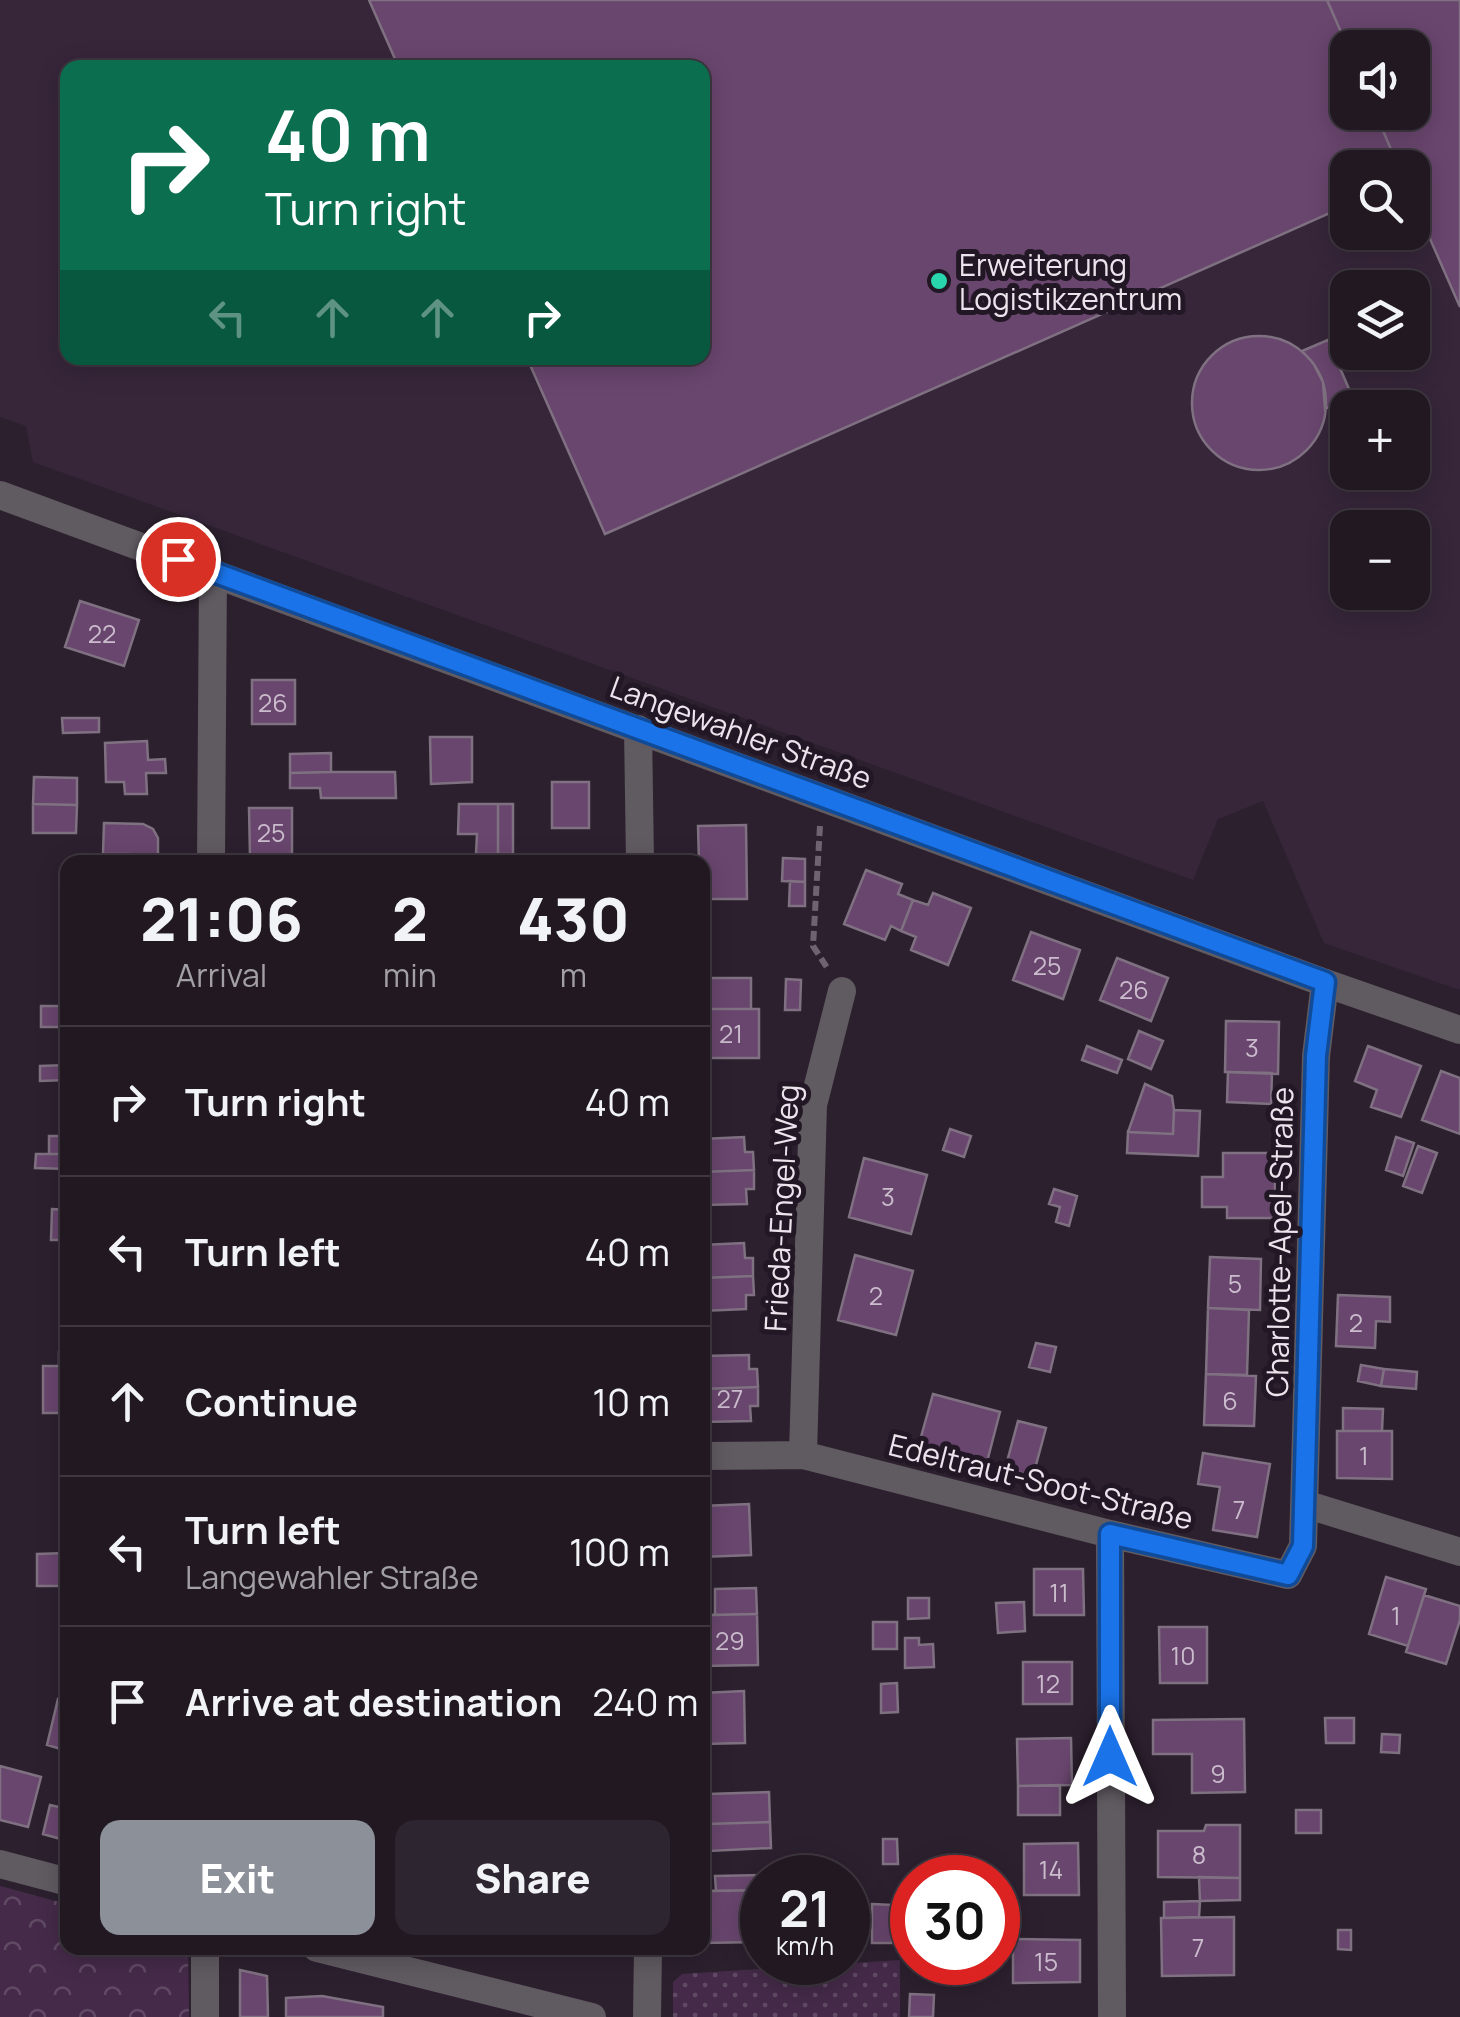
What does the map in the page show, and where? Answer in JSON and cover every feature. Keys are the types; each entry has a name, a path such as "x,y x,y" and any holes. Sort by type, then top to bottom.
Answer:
{"street":[{"name":"Langewahler Straße","path":"0,495 1460,1030"},
{"path":"212,855 213,572"},
{"path":"638,729 640,855"},
{"name":"Charlotte-Apel-Straße","path":"1304,1504 1316,1056 1325,982"},
{"name":"Frieda-Engel-Weg","path":"803,1455 813,1105 842,991"},
{"name":"Edeltraut-Soot-Straße","path":"710,1456 803,1455 1288,1575 1303,1546 1304,1504"},
{"path":"1304,1504 1460,1552"},
{"path":"1110,1534 1112,2017"},
{"path":"0,1864 60,1880"},
{"path":"205,1955 205,2017"},
{"path":"346,1955 592,2017"},
{"path":"647,2017 648,1955"}],"path":[{"path":"822,796 813,946 842,991"}],"shaded area":[{"path":"0,0 1460,0 1460,990 1324,943 1263,801 1218,819 1193,880 33,462 26,426 0,417"}],"green space":[{"path":"0,1886 60,1902 60,1955 188,1955 189,2017 0,2017"},
{"path":"890,1961 890,1985 900,1985 900,2017 673,2017 673,1982 682,1974 740,1970 740,1985 870,1985 870,1962"}],"building":[{"name":"Erweiterung Logistikzentrum","path":"369,0 1327,0 1340,30 1330,30 1330,130 1383,130 1391,150 1330,150 1330,213 605,534 530,365 710,365 710,60 395,60"},
{"path":"1327,0 1460,0 1460,307 1430,239 1430,150 1391,150 1383,130 1430,130 1430,30 1340,30"},
{"path":"1259,336 1284,342 1306,356 1320,378 1326,403 1320,428 1306,450 1284,464 1259,470 1234,464 1212,450 1198,428 1192,403 1198,378 1212,356 1234,342"},
{"path":"1328,340 1330,370 1341,370 1349,390 1330,390 1330,407 1325,409 1323,382 1302,351"},
{"path":"80,601 139,620 124,666 65,647"},
{"path":"252,680 295,680 295,724 252,724"},
{"path":"62,718 99,718 99,732 63,733"},
{"path":"430,737 472,737 472,782 431,784"},
{"path":"147,741 148,760 165,759 166,773 146,773 147,794 125,794 124,782 106,782 105,743"},
{"path":"331,753 331,772 290,773 290,754"},
{"path":"395,772 396,798 321,798 320,788 290,788 290,773"},
{"path":"34,777 77,778 77,805 33,804"},
{"path":"552,782 589,782 589,828 552,828"},
{"path":"33,804 77,805 76,833 33,833"},
{"path":"459,804 498,804 498,854 476,854 477,834 458,834"},
{"path":"498,804 513,804 513,854 498,854"},
{"path":"249,808 292,808 292,855 250,855"},
{"path":"104,823 143,824 153,829 158,838 158,855 103,854"},
{"path":"746,825 747,899 710,899 710,855 699,855 698,826"},
{"path":"783,858 805,859 805,882 782,881"},
{"path":"866,870 902,884 898,894 913,900 901,931 891,926 885,940 844,924"},
{"path":"790,881 805,882 805,906 789,906"},
{"path":"933,893 971,908 948,965 911,950 916,937 901,931 913,900 928,905"},
{"path":"1031,932 1080,950 1063,999 1013,980"},
{"path":"1117,958 1168,978 1151,1021 1100,1000"},
{"path":"710,978 751,978 751,1009 710,1009"},
{"path":"786,979 801,980 800,1010 785,1010"},
{"path":"41,1006 60,1006 60,1027 41,1027"},
{"path":"710,1009 759,1009 759,1058 710,1058"},
{"path":"1226,1021 1279,1022 1278,1074 1225,1072"},
{"path":"1139,1031 1163,1041 1151,1069 1128,1059"},
{"path":"1087,1046 1122,1060 1117,1073 1082,1060"},
{"path":"1368,1046 1421,1066 1401,1117 1371,1107 1377,1090 1355,1081"},
{"path":"60,1065 60,1080 40,1081 40,1066"},
{"path":"1441,1071 1460,1078 1460,1134 1422,1120"},
{"path":"1228,1072 1272,1073 1271,1104 1227,1102"},
{"path":"1145,1084 1172,1096 1173,1134 1128,1132"},
{"path":"1174,1110 1200,1111 1198,1156 1127,1153 1128,1132 1173,1134"},
{"path":"950,1129 971,1136 964,1157 943,1150"},
{"path":"49,1136 60,1136 60,1154 49,1154"},
{"path":"744,1137 745,1152 753,1152 754,1170 710,1172 710,1139"},
{"path":"1396,1137 1414,1143 1403,1176 1386,1170"},
{"path":"1418,1146 1437,1153 1422,1193 1403,1186"},
{"path":"1223,1153 1275,1153 1275,1218 1227,1218 1227,1207 1202,1207 1202,1177 1223,1177"},
{"path":"36,1154 60,1154 60,1169 35,1168"},
{"path":"864,1158 927,1175 911,1234 849,1217"},
{"path":"754,1170 754,1189 746,1189 747,1204 710,1205 710,1172"},
{"path":"1054,1189 1077,1196 1069,1226 1056,1222 1060,1207 1049,1204"},
{"path":"52,1209 60,1210 60,1240 51,1240"},
{"path":"744,1243 745,1258 753,1258 753,1276 710,1278 710,1245"},
{"path":"855,1255 913,1271 896,1335 838,1320"},
{"path":"1210,1257 1261,1259 1260,1310 1208,1308"},
{"path":"753,1276 754,1295 746,1295 746,1309 710,1311 710,1278"},
{"path":"1338,1295 1390,1297 1390,1322 1376,1321 1375,1348 1336,1346"},
{"path":"1208,1308 1249,1310 1247,1375 1206,1374"},
{"path":"1036,1343 1056,1347 1050,1372 1029,1367"},
{"path":"60,1352 60,1413 43,1413 43,1366 59,1366"},
{"path":"749,1355 749,1369 757,1369 758,1387 710,1389 710,1356"},
{"path":"1361,1365 1384,1369 1381,1386 1358,1381"},
{"path":"1384,1369 1417,1372 1416,1389 1381,1386"},
{"path":"1206,1374 1256,1376 1254,1426 1204,1425"},
{"path":"758,1387 758,1406 750,1406 751,1421 710,1422 710,1389"},
{"path":"933,1394 1000,1412 987,1462 919,1444"},
{"path":"1343,1408 1383,1409 1382,1431 1343,1431"},
{"path":"1018,1421 1046,1428 1033,1476 1005,1469"},
{"path":"1337,1431 1392,1431 1392,1479 1337,1478"},
{"path":"1203,1453 1270,1464 1257,1537 1213,1530 1220,1487 1198,1484"},
{"path":"749,1504 751,1555 710,1557 710,1506"},
{"path":"60,1553 60,1586 37,1586 37,1554"},
{"path":"1034,1569 1083,1569 1084,1615 1034,1615"},
{"path":"1386,1577 1426,1589 1408,1646 1369,1634"},
{"path":"756,1588 757,1614 715,1615 715,1589"},
{"path":"1424,1595 1460,1606 1460,1620 1446,1664 1406,1652"},
{"path":"908,1598 929,1598 929,1618 908,1619"},
{"path":"1024,1602 1025,1631 998,1633 996,1603"},
{"path":"757,1614 758,1665 710,1666 710,1615"},
{"path":"873,1622 897,1622 897,1649 873,1649"},
{"path":"1159,1627 1207,1627 1207,1683 1160,1683"},
{"path":"905,1638 919,1638 919,1645 933,1644 934,1667 905,1668"},
{"path":"1023,1662 1072,1662 1072,1704 1023,1704"},
{"path":"897,1683 898,1712 881,1713 881,1684"},
{"path":"744,1691 745,1743 710,1744 710,1693"},
{"path":"58,1699 60,1699 60,1749 47,1745"},
{"path":"1325,1718 1354,1718 1354,1743 1326,1743"},
{"path":"1244,1719 1245,1792 1192,1793 1192,1754 1153,1754 1153,1720"},
{"path":"1382,1734 1400,1735 1399,1753 1381,1752"},
{"path":"1071,1738 1072,1785 1018,1786 1017,1739"},
{"path":"0,1766 41,1777 28,1827 0,1820"},
{"path":"1060,1785 1060,1815 1018,1815 1018,1786"},
{"path":"769,1792 770,1822 710,1824 710,1794"},
{"path":"50,1805 60,1807 60,1839 43,1834"},
{"path":"1296,1810 1321,1810 1321,1833 1296,1833"},
{"path":"770,1822 771,1848 710,1851 710,1824"},
{"path":"1206,1825 1240,1825 1240,1878 1158,1877 1158,1831 1204,1831"},
{"path":"883,1839 897,1839 898,1855 890,1855 890,1864 883,1864"},
{"path":"1078,1843 1079,1895 1024,1895 1024,1844"},
{"path":"715,1876 740,1876 740,1890 716,1891"},
{"path":"1199,1877 1240,1878 1240,1900 1200,1901"},
{"path":"740,1890 740,1942 710,1943 710,1891"},
{"path":"1200,1901 1199,1917 1164,1918 1164,1902"},
{"path":"872,1904 890,1905 890,1943 872,1943"},
{"path":"1234,1917 1234,1975 1162,1976 1161,1918"},
{"path":"1338,1930 1351,1930 1351,1950 1338,1949"},
{"path":"1020,1939 1080,1940 1080,1982 1020,1983"},
{"path":"240,1970 267,1976 268,2017 240,2017"},
{"path":"910,1994 934,1995 933,2017 909,2017"},
{"path":"322,1996 383,2007 383,2017 286,2017 286,1998"}],"place":[{"name":"Erweiterung Logistikzentrum","path":"939,281"}],"route":[{"path":"178,559 1325,982 1316,1056 1303,1546 1288,1575 1110,1534 1110,1757"}]}
